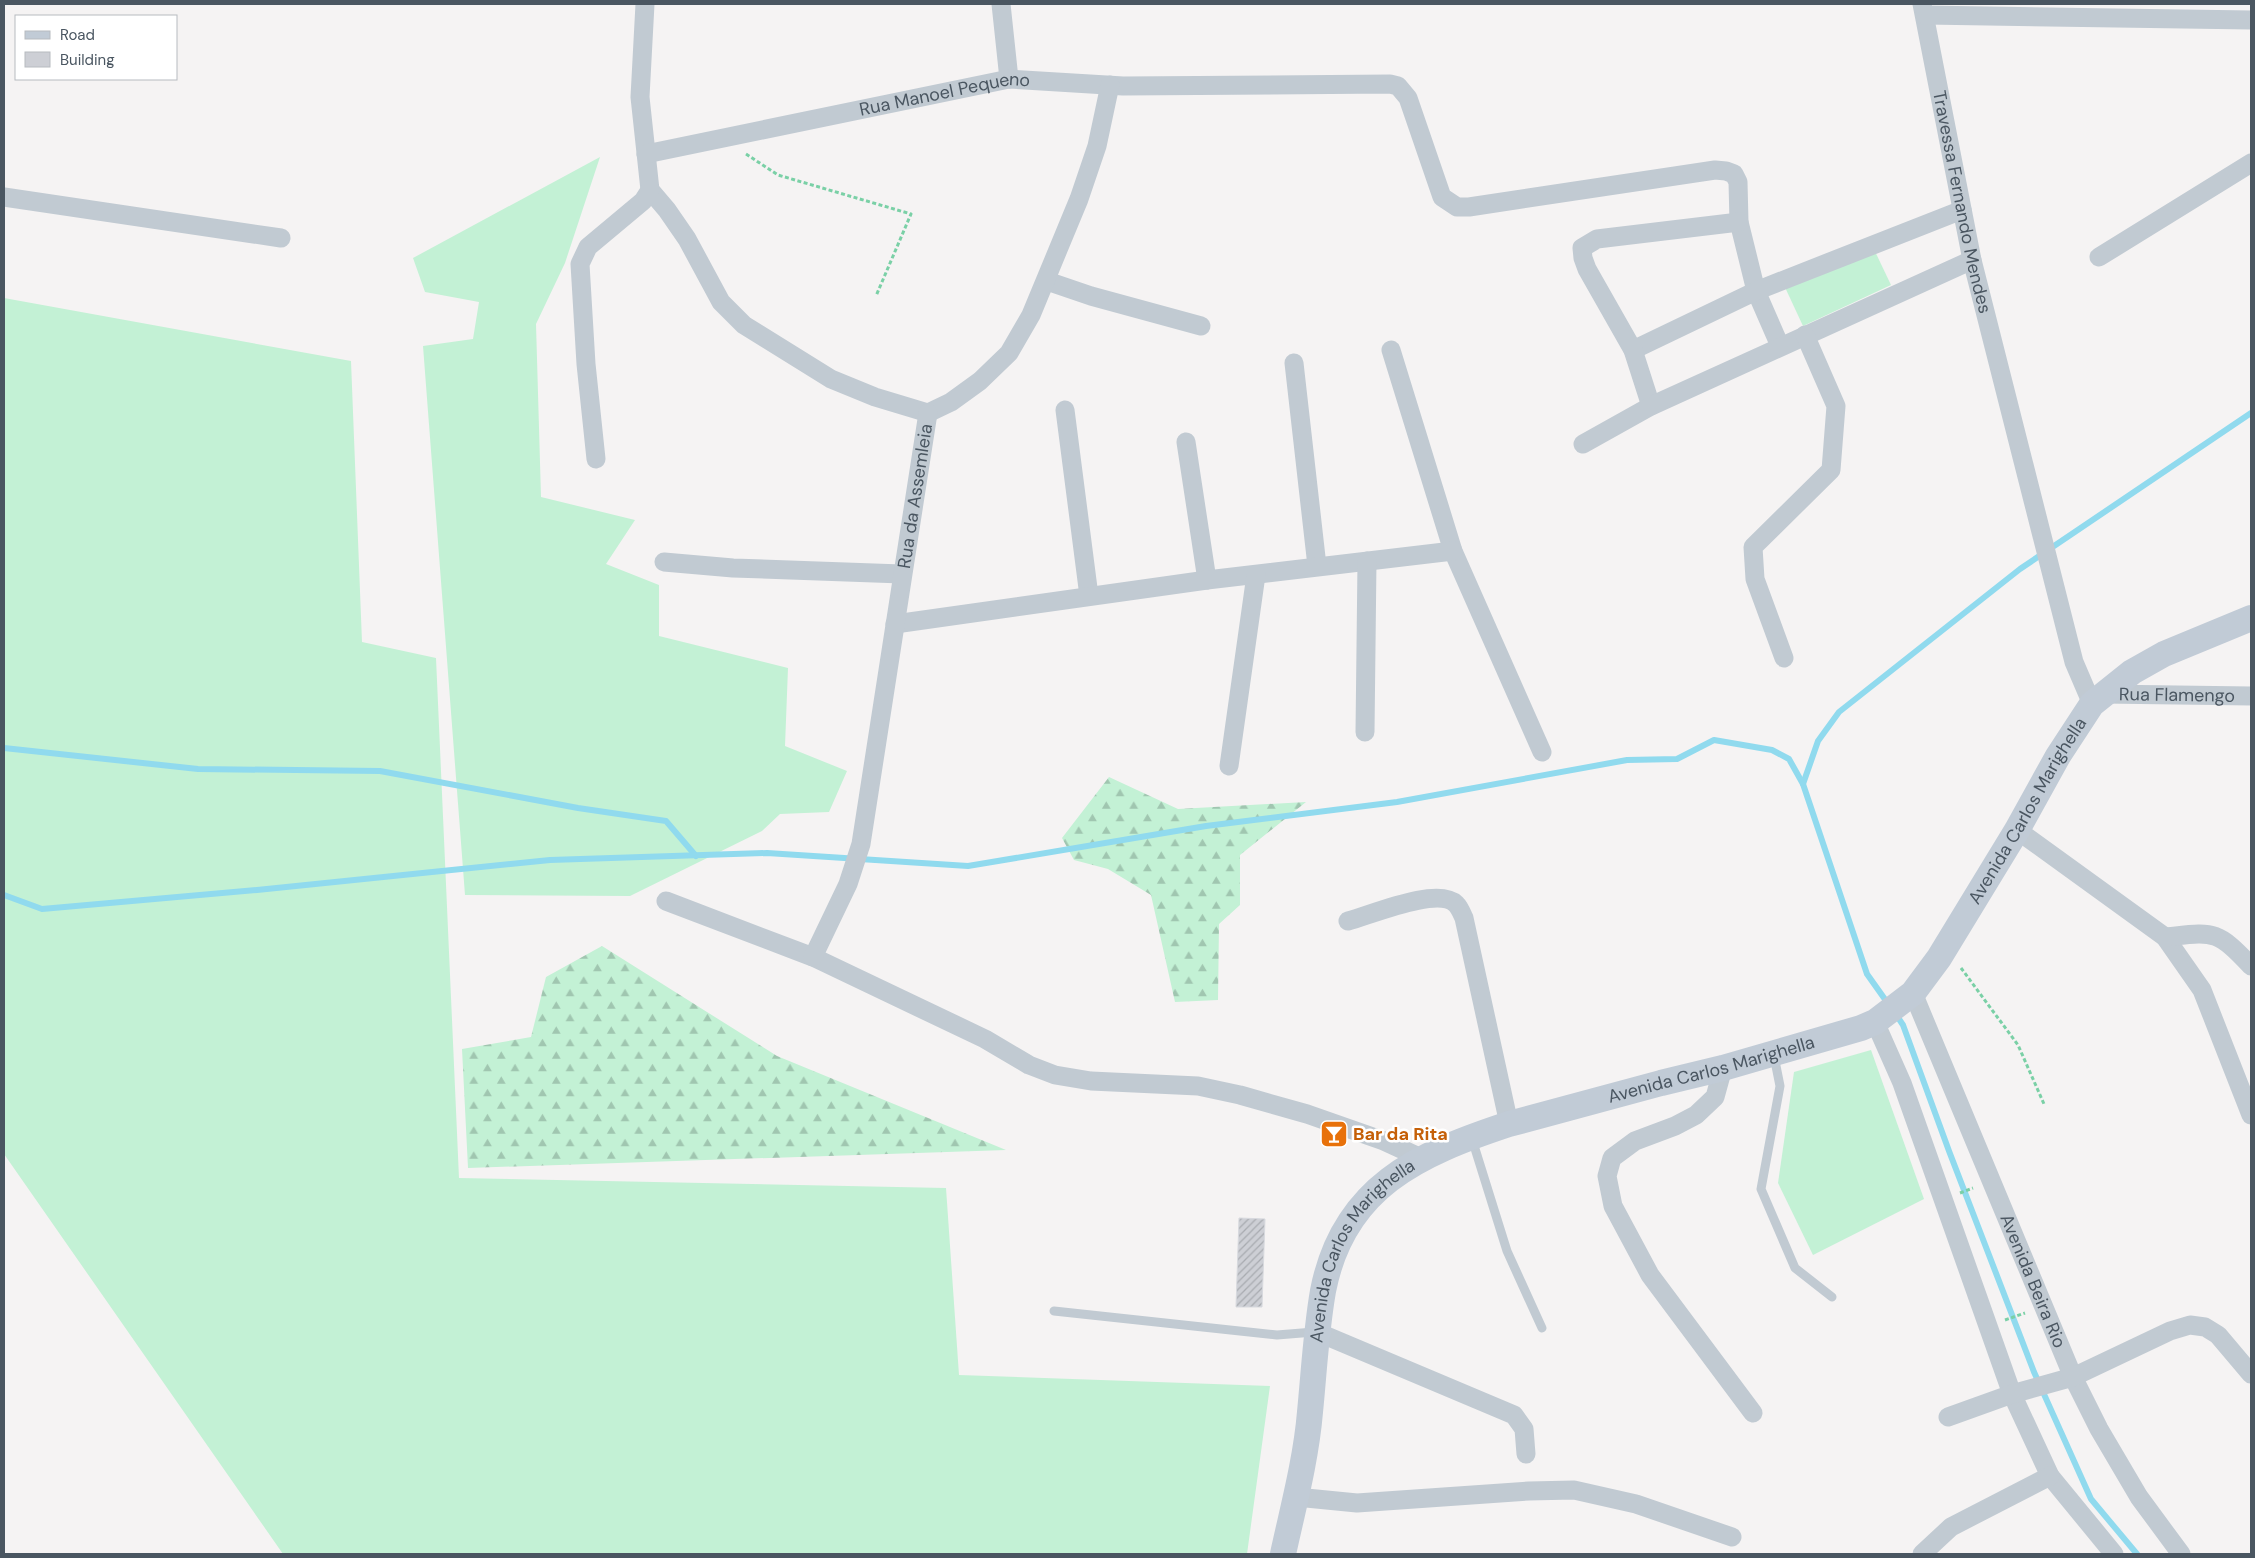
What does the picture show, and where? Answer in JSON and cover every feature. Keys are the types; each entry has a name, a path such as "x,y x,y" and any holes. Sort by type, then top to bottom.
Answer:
{"street":[{"path":"645,4 640,97 650,190 667,210 687,239 721,302 744,325 831,379 875,397 928,413"},
{"path":"1001,4 1009,79"},
{"name":"Travessa Fernando Mendes","path":"2097,699 2074,662 1972,260 1924,9 2251,20"},
{"name":"Rua Manoel Pequeno","path":"646,154 1009,79 1110,85 1390,84 1398,86 1408,98 1442,197 1457,207 1469,207 1715,170 1734,174 1738,182 1739,222"},
{"name":"Rua da Assemleia","path":"813,957 848,884 860,844 928,413 951,402 980,381 1009,353 1031,315 1047,281 1097,146 1110,85"},
{"path":"2099,257 2251,163"},
{"path":"596,459 586,364 580,264 588,247 643,201 650,190"},
{"path":"4,197 281,238"},
{"path":"1633,350 1756,292 1962,210"},
{"path":"1651,406 1633,350 1587,269 1582,248 1597,239 1739,222 1756,292 1780,346"},
{"path":"1583,444 1651,406 1972,260"},
{"path":"1047,281 1091,296 1201,326"},
{"path":"1784,658 1756,579 1753,546 1831,470 1836,406 1805,335"},
{"path":"1391,350 1453,551 1542,752"},
{"path":"1294,364 1317,566"},
{"path":"1065,410 1090,596"},
{"path":"1186,442 1207,580"},
{"path":"895,624 1207,580 1453,551"},
{"path":"1365,732 1367,561"},
{"path":"664,562 732,568 902,574"},
{"path":"1229,766 1256,575"},
{"name":"Avenida Carlos Marighella","path":"1283,1554 1296,1497 1310,1415 1317,1332 1323,1290 1330,1265 1350,1220 1380,1186 1421,1158 1471,1136 1661,1082 1774,1054 1861,1028 1892,1008 1946,947 2017,830 2058,756 2097,699 2132,672 2164,654 2251,618"},
{"name":"Rua Flamengo","path":"2097,699 2251,696"},
{"path":"2017,830 2165,937 2202,990 2251,1115"},
{"path":"1348,922 1425,898 1441,898 1456,904 1464,918 1509,1124"},
{"path":"666,901 813,957 985,1039 1029,1065 1054,1075 1091,1081 1198,1086 1240,1095 1376,1138 1421,1158"},
{"path":"2165,937 2214,934 2229,942 2251,966"},
{"path":"1892,1008 1902,1083 2012,1394 2050,1476 2114,1554"},
{"name":"Avenida Beira Rio","path":"1892,1008 1991,1181 2073,1376 2099,1429 2139,1497 2181,1554"},
{"path":"1723,1068 1715,1097 1696,1115 1675,1126 1634,1141 1612,1158 1607,1176 1613,1206 1650,1275 1753,1413"},
{"path":"1948,1417 2012,1394 2073,1376 2170,1331 2190,1325 2205,1327 2218,1335 2251,1374"},
{"path":"1317,1332 1514,1415 1524,1429 1526,1454"},
{"path":"1922,1554 1952,1528 2050,1476"},
{"path":"1296,1497 1357,1503 1529,1491 1574,1490 1636,1504 1732,1537"}],"lane":[{"path":"1774,1054 1780,1086 1762,1189 1794,1268 1832,1297"},
{"path":"1471,1136 1507,1251 1542,1328"},
{"path":"1054,1311 1277,1335 1317,1332"}],"path":[{"path":"722,138 778,175 911,214 876,296"},
{"path":"1946,947 2018,1045 2044,1104"},
{"path":"1944,1200 1991,1181"},
{"path":"1989,1327 2043,1306"}],"green space":[{"path":"600,157 565,263 536,324 541,497 635,520 606,564 659,585 659,636 788,668 785,746 847,771 829,812 780,814 762,831 630,896 465,895 423,346 473,339 479,302 425,292 413,258"},
{"path":"1871,243 1891,285 1803,326 1783,283"},
{"path":"4,298 351,361 362,642 436,658 459,1178 946,1188 959,1375 1270,1386 1247,1554 283,1554 4,1154"},
{"path":"1109,777 1178,809 1306,802 1240,855 1240,905 1219,924 1218,1000 1175,1002 1151,895 1108,869 1074,860 1062,838"},
{"path":"602,946 777,1056 1006,1150 468,1168 462,1049 531,1037 546,977"},
{"path":"1871,1050 1924,1199 1813,1255 1778,1183 1794,1072"}],"building":[{"path":"1239,1218 1265,1219 1262,1307 1236,1307"}],"waterway":[{"path":"1803,784 1818,741 1839,712 2020,569 2251,413"},
{"path":"4,895 42,909 257,890 550,860 767,853 968,866 1206,826 1397,802 1627,760 1677,759 1714,740 1772,750 1789,759 1803,784 1867,974 1889,1005"},
{"path":"4,748 198,769 380,771 578,808 666,821 696,856"},
{"path":"1895,1013 1903,1025 2034,1372 2091,1499 2137,1554"}],"place":[{"name":"Bar da Rita","path":"1334,1134"}]}
